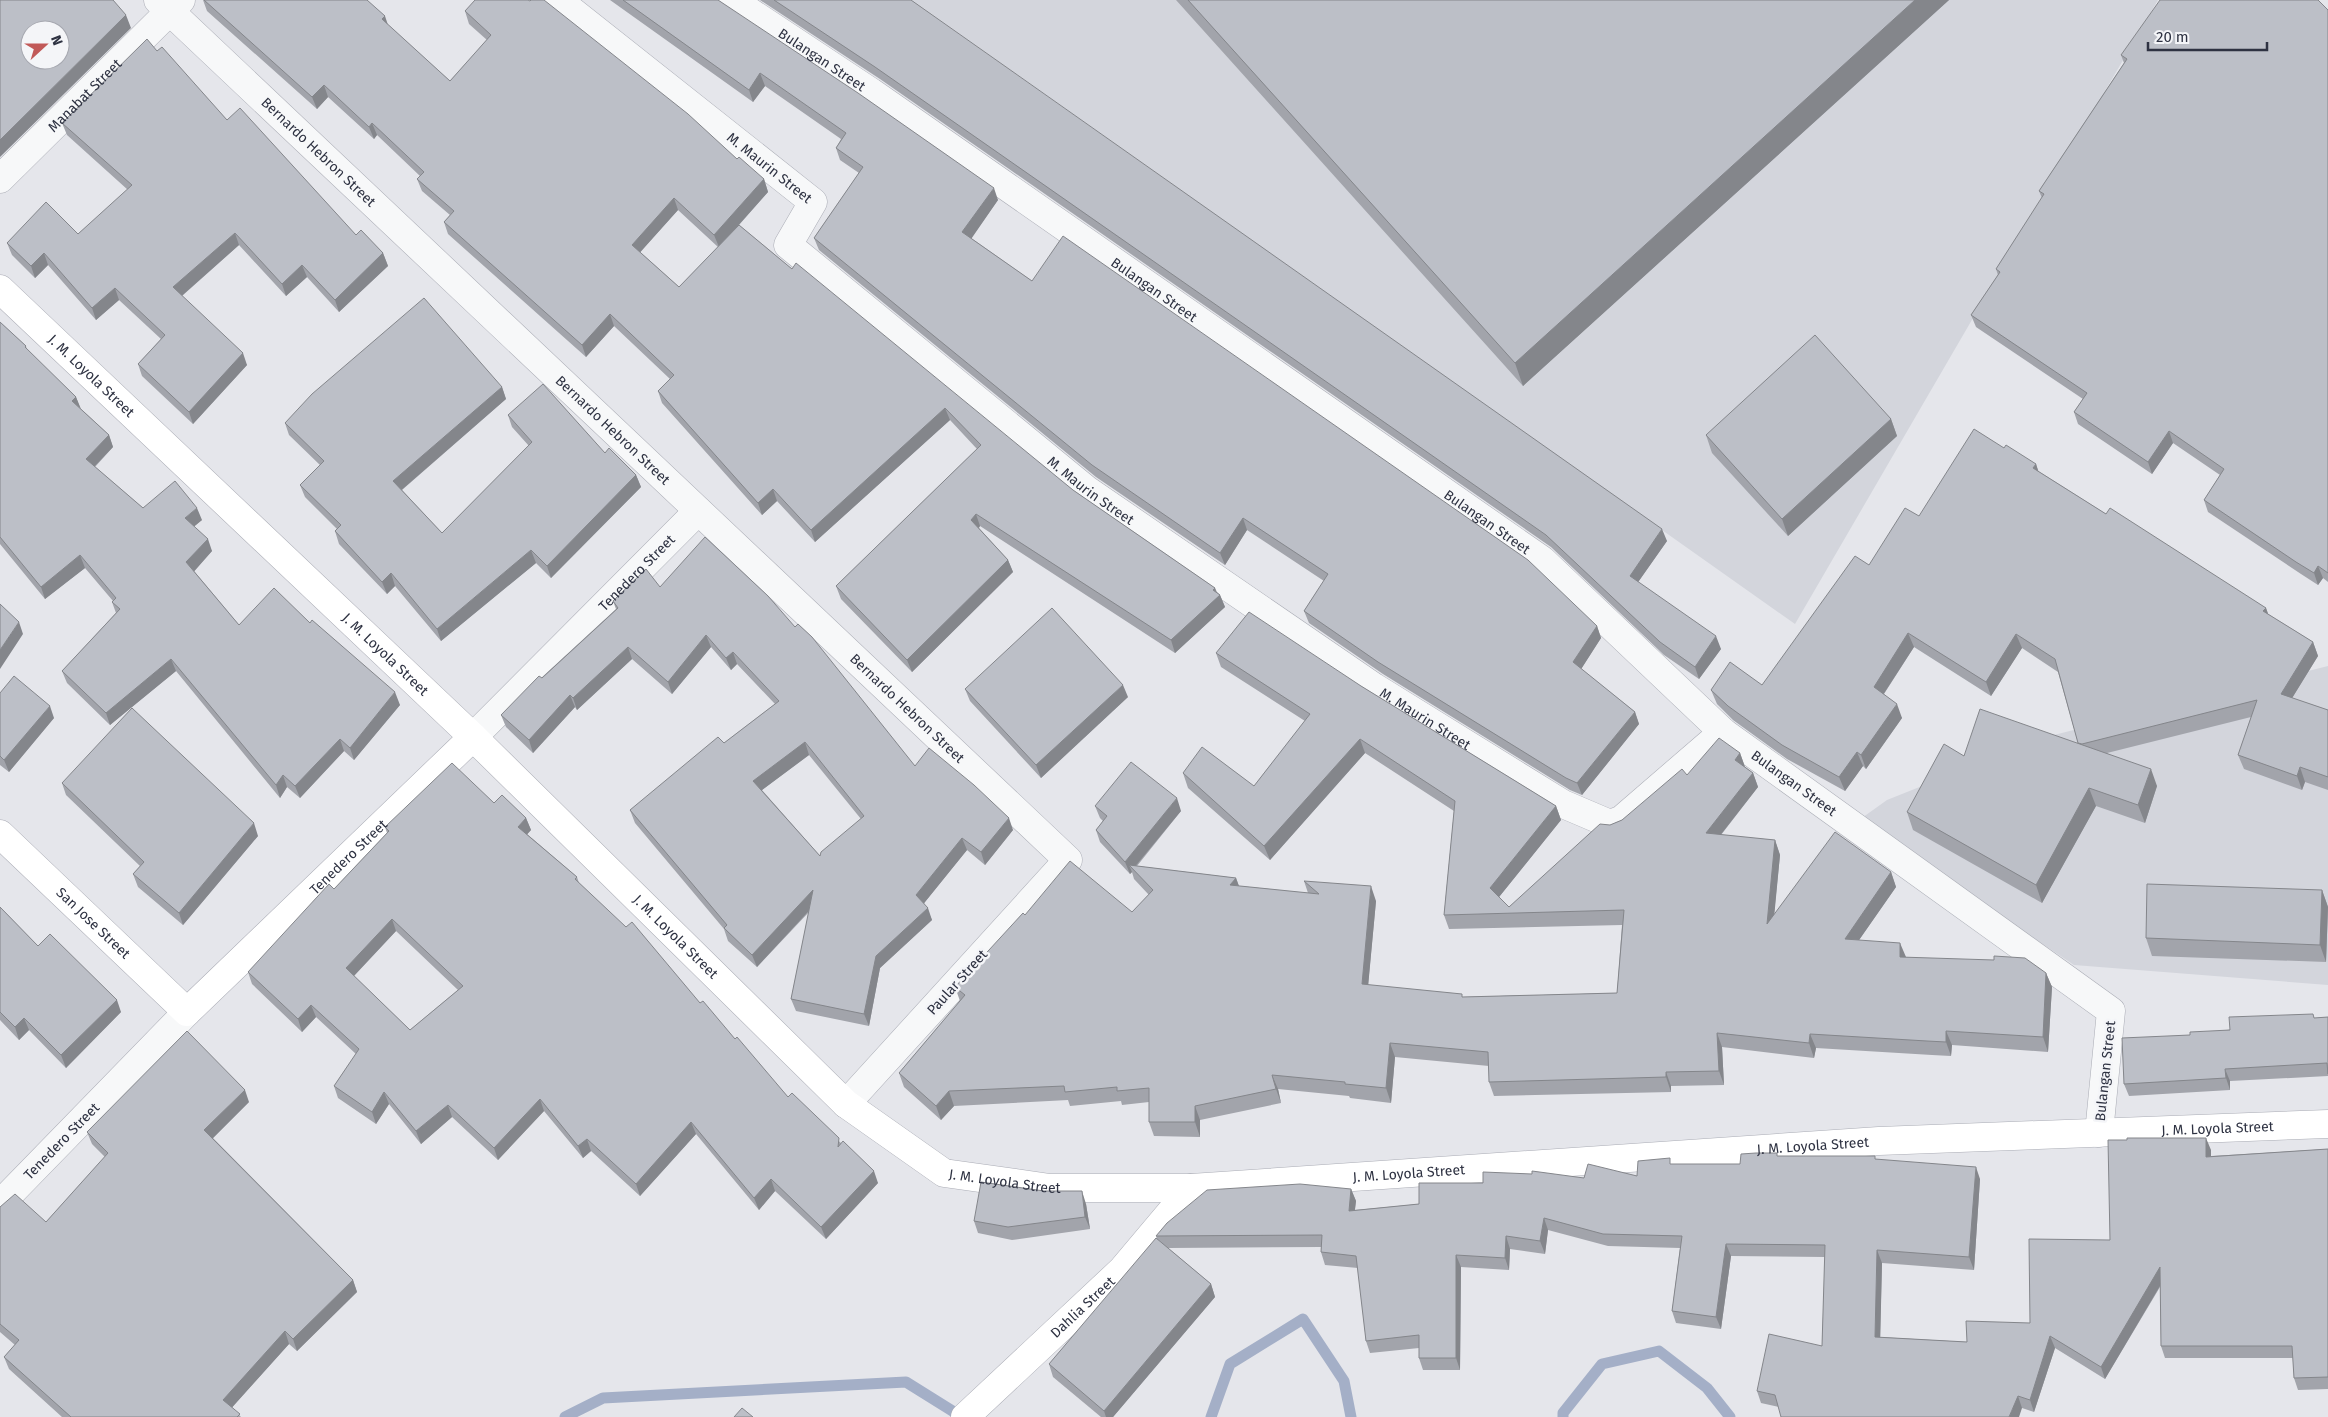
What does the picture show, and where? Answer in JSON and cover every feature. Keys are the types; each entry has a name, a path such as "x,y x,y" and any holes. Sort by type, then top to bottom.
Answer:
{"main road":[{"name":"J. M. Loyola Street","path":"0,290 473,737 846,1104 944,1173 1050,1188 1191,1188 1879,1141 2328,1124"},
{"name":"Tenedero Street","path":"187,1012 473,737"},
{"name":"San Jose Street","path":"0,834 187,1012"},
{"name":"Dahlia Street","path":"965,1417 1122,1270 1191,1188"}],"street":[{"name":"M. Maurin Street","path":"558,0 813,202 788,245 1087,490 1374,687 1563,804 1610,824 1622,820 1723,732"},
{"name":"Bulangan Street","path":"732,0 871,92 1542,560 1723,732 2111,1011 2099,1133"},
{"name":"Manabat Street","path":"0,179 169,4"},
{"name":"Bernardo Hebron Street","path":"169,4 698,511 1068,860"},
{"name":"Tenedero Street","path":"473,737 698,511"},
{"name":"Paular Street","path":"846,1104 1068,860"},
{"name":"Tenedero Street","path":"0,1204 187,1012"}],"shaded area":[{"path":"912,0 2158,0 1795,624"},
{"path":"2328,666 2328,985 2074,965 1859,820 1887,800 2042,738"}],"building":[{"path":"0,0 113,0 126,15 0,140"},
{"path":"204,0 367,0 385,16 382,19 450,81 491,35 465,11 475,0 544,0 688,114 737,159 739,157 764,179 714,235 674,198 632,245 679,287 739,225 792,269 796,263 1073,490 1215,588 1213,590 1220,595 1171,640 976,514 971,520 1008,560 907,660 836,586 981,445 945,408 811,530 773,489 758,503 658,391 674,375 610,314 582,345 444,222 454,211 417,179 424,172 372,123 369,127 324,85 312,97"},
{"path":"623,0 718,0 858,93 994,188 962,232 1032,281 1063,236 1528,560 1597,626 1573,662 1635,712 1577,783 1566,778 1378,662 1304,611 1328,574 1243,518 1220,553 1092,465 814,238 863,167 836,148 846,133 760,73 749,90"},
{"path":"774,0 911,0 1662,529 1630,576 1716,636 1695,667 1660,642 1546,535 875,67"},
{"path":"1188,0 1915,0 1515,363"},
{"path":"2160,0 2318,0 2328,10 2328,573 2318,566 2314,573 2204,500 2224,469 2169,431 2148,462 2074,412 2087,393 1971,315 2000,272 1996,269 2044,194 2039,191 2127,59 2121,55"},
{"path":"147,39 157,51 162,47 227,120 240,108 356,235 361,230 383,253 335,300 302,265 282,284 235,233 173,287 243,353 189,412 138,364 165,335 115,288 92,308 44,253 31,266 7,243 46,202 78,234 132,185 62,123"},
{"path":"424,298 502,387 393,481 442,533 532,442 508,415 543,384 605,453 609,448 636,475 547,566 531,550 437,629 391,573 382,582 335,531 341,525 300,485 324,461 285,423 312,394"},
{"path":"0,322 76,397 72,401 109,435 86,459 143,508 175,481 197,508 185,518 208,539 186,562 239,625 274,588 310,623 312,620 395,692 350,748 340,739 295,786 283,775 276,785 171,659 106,713 62,671 120,609 112,602 116,598 80,555 41,587 0,537"},
{"path":"1815,335 1891,419 1782,519 1706,435"},
{"path":"1974,429 2004,448 2006,445 2036,464 2033,468 2106,514 2110,508 2266,608 2263,611 2313,642 2281,694 2328,710 2328,777 2300,767 2297,776 2238,755 2257,700 2082,744 2078,743 2055,659 2016,634 1986,682 1908,633 1874,687 1897,704 1861,755 1857,752 1839,777 1782,745 1728,706 1711,690 1730,662 1762,685 1855,556 1869,565 1905,508 1919,516"},
{"path":"705,537 768,596 795,627 798,624 812,637 915,766 929,748 974,785 1009,818 981,852 962,838 916,895 928,908 876,956 864,1014 791,999 813,890 752,955 724,928 727,925 630,810 718,737 724,743 779,701 733,652 726,658 706,635 668,682 628,647 573,698 570,695 529,740 501,715 539,676 542,678 618,608 613,601 646,569 660,587","holes":["805,742 864,816 821,852 820,856 753,781"]},
{"path":"0,604 19,622 0,650"},
{"path":"1052,608 1123,685 1036,765 965,689"},
{"path":"1249,612 1361,686 1556,806 1490,888 1509,907 1600,824 1610,825 1622,820 1682,769 1687,775 1719,738 1740,753 1735,760 1753,773 1706,833 1775,840 1767,924 1835,832 1891,872 1845,939 1900,943 1900,957 1994,960 1994,956 2025,958 2046,973 2043,1037 1946,1031 1946,1042 1810,1034 1809,1043 1717,1033 1719,1071 1666,1072 1666,1077 1489,1082 1488,1052 1390,1043 1386,1088 1272,1075 1276,1089 1195,1106 1195,1122 1149,1122 1149,1088 1117,1091 1117,1087 1065,1092 1064,1086 949,1091 936,1106 899,1073 965,995 955,987 1023,913 1025,915 1070,861 1132,912 1153,890 1129,865 1236,878 1230,885 1319,894 1304,881 1371,886 1362,984 1462,994 1462,997 1617,993 1624,910 1444,915 1455,801 1360,739 1264,846 1183,773 1202,747 1254,786 1310,714 1216,653"},
{"path":"14,676 50,706 4,760 0,756 0,693"},
{"path":"132,708 254,823 179,913 133,874 144,862 62,783"},
{"path":"1980,709 2151,769 2138,805 2089,788 2036,885 1907,812 1944,744 1964,756"},
{"path":"1131,762 1177,798 1125,862 1096,830 1107,816 1095,806"},
{"path":"452,763 494,803 502,795 526,818 518,827 577,877 575,879 626,927 632,922 700,1003 703,1001 735,1039 737,1037 788,1097 792,1093 839,1138 838,1147 843,1141 874,1171 821,1227 771,1179 754,1198 691,1122 636,1184 587,1139 578,1146 540,1099 494,1148 448,1105 416,1131 384,1092 372,1112 334,1086 359,1049 311,1005 298,1019 248,972 329,884 334,889 389,831 385,827","holes":["392,919 463,986 410,1030 346,968"]},
{"path":"2147,884 2322,890 2320,945 2146,938"},
{"path":"0,907 38,946 50,934 117,1000 61,1055 24,1018 15,1027 0,1012"},
{"path":"2313,1014 2314,1018 2328,1017 2328,1074 2327,1063 2225,1069 2226,1078 2124,1084 2122,1038 2190,1035 2190,1032 2230,1030 2229,1017"},
{"path":"187,1031 245,1090 204,1130 353,1280 293,1339 285,1331 223,1400 240,1414 237,1417 71,1417 4,1357 19,1340 0,1324 0,1207 15,1194 46,1222 108,1153 87,1132"},
{"path":"2127,1138 2206,1138 2206,1157 2328,1149 2328,1377 2294,1378 2292,1346 2161,1346 2160,1267 2101,1367 2050,1336 2030,1400 2018,1396 2009,1417 1781,1417 1775,1395 1757,1391 1769,1334 1822,1346 1825,1245 1726,1244 1716,1317 1672,1311 1682,1236 1603,1234 1544,1218 1540,1241 1506,1236 1505,1258 1456,1255 1456,1358 1419,1358 1419,1335 1366,1341 1356,1256 1321,1252 1322,1235 1156,1236 1167,1223 1207,1190 1300,1184 1351,1189 1349,1211 1419,1204 1419,1183 1483,1183 1483,1172 1532,1174 1532,1171 1584,1178 1588,1164 1637,1176 1638,1161 1670,1158 1670,1164 1740,1164 1741,1154 1777,1153 1777,1156 1875,1156 1875,1159 1976,1167 1969,1257 1877,1250 1875,1337 1967,1342 1966,1321 2030,1323 2029,1239 2110,1240 2108,1140 2127,1140"},
{"path":"981,1182 1044,1191 1082,1191 1085,1217 1008,1227 974,1221"},
{"path":"1156,1238 1211,1284 1104,1411 1049,1364"},
{"path":"742,1408 753,1417 734,1417"}],"waterway":[{"path":"1211,1417 1230,1364 1303,1319 1344,1381 1351,1417"},
{"path":"1563,1417 1563,1413 1602,1364 1659,1351 1707,1388 1730,1417"},
{"path":"565,1417 603,1398 906,1382 962,1417"}]}
